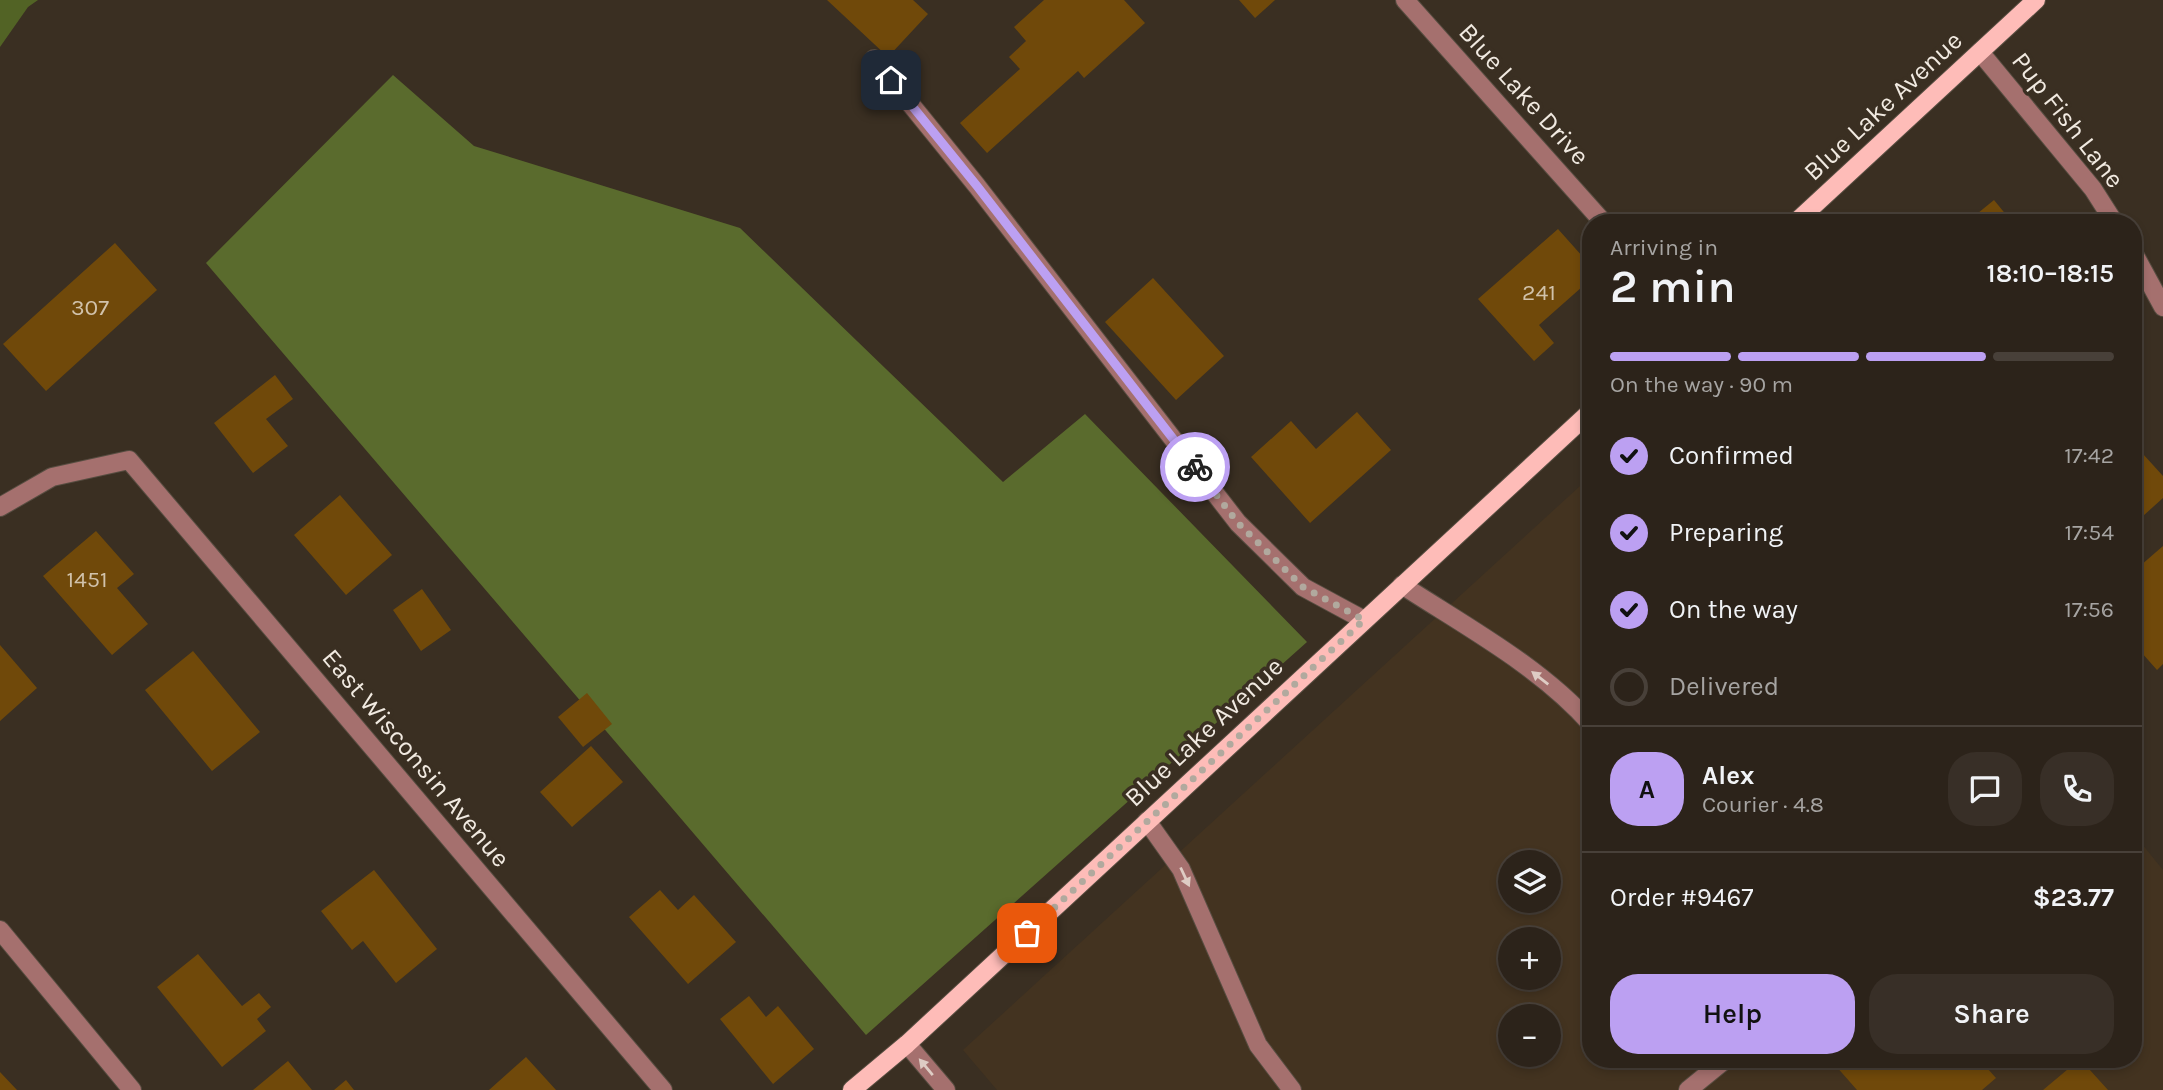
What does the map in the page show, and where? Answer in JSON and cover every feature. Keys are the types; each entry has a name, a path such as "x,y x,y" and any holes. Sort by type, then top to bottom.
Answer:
{"main road":[{"name":"Blue Lake Avenue","path":"1805,214 2036,0"},
{"name":"Blue Lake Avenue","path":"852,1090 907,1044 1582,419"}],"street":[{"name":"Blue Lake Drive","path":"1405,0 1596,214"},
{"name":"Pup Fish Lane","path":"1980,52 2093,189 2109,214"},
{"path":"874,59 977,186 1238,523 1303,587 1364,620"},
{"path":"2142,268 2163,307"},
{"name":"East Wisconsin Avenue","path":"0,507 52,477 129,460 663,1090"},
{"path":"1402,585 1519,662 1582,713"},
{"path":"1147,821 1181,869 1258,1045 1292,1090"},
{"path":"0,930 132,1090"},
{"path":"907,1044 946,1090"},
{"path":"1688,1090 1715,1068"}],"shaded area":[{"path":"1582,484 1582,1068 2142,1068 2142,844 2163,870 2163,1090 997,1090 963,1050"}],"green space":[{"path":"0,0 38,0 28,7 0,47"},
{"path":"393,75 474,146 740,228 1003,482 1085,414 1307,642 866,1035 206,263"}],"building":[{"path":"827,0 913,0 928,14 888,57"},
{"path":"1044,0 1124,0 1145,23 1084,78 1078,71 987,153 960,123 1020,69 1009,57 1026,41 1014,27"},
{"path":"1239,0 1275,0 1255,18"},
{"path":"1994,200 2005,214 1977,214"},
{"path":"1558,229 1582,256 1582,287 1539,325 1554,343 1534,361 1478,299"},
{"path":"115,243 157,290 46,391 3,344"},
{"path":"1153,278 1224,356 1176,400 1105,322"},
{"path":"275,375 293,399 266,419 288,446 253,473 214,423"},
{"path":"1357,412 1391,450 1310,523 1251,457 1291,421 1316,449"},
{"path":"2142,453 2163,476 2163,498 2142,517"},
{"path":"340,495 392,555 346,595 294,535"},
{"path":"96,531 134,574 117,588 148,624 112,655 43,576"},
{"path":"2163,546 2163,664 2157,670 2142,653 2142,564"},
{"path":"422,589 451,630 421,651 393,610"},
{"path":"0,645 37,688 0,721"},
{"path":"193,651 260,732 212,771 145,690"},
{"path":"587,693 612,724 583,747 558,717"},
{"path":"591,746 623,782 572,827 540,792"},
{"path":"374,870 437,949 396,983 363,941 352,950 321,911"},
{"path":"660,890 678,910 694,895 736,942 688,984 629,917"},
{"path":"198,954 242,1006 259,993 271,1007 257,1019 266,1031 222,1067 157,987"},
{"path":"749,996 766,1017 778,1006 814,1049 773,1084 720,1019"},
{"path":"526,1057 556,1090 489,1090"},
{"path":"288,1061 312,1090 253,1090"},
{"path":"1838,1068 1987,1068 1996,1078 1982,1090 1857,1090"},
{"path":"2069,1068 2088,1068 2108,1090 2043,1090"},
{"path":"0,1072 17,1090 0,1090"},
{"path":"346,1080 354,1090 334,1090"}],"way so far":[{"path":"1027,933 1364,620 1303,587 1238,523 1195,467"}],"route":[{"path":"891,80 977,186 1195,467"}]}
